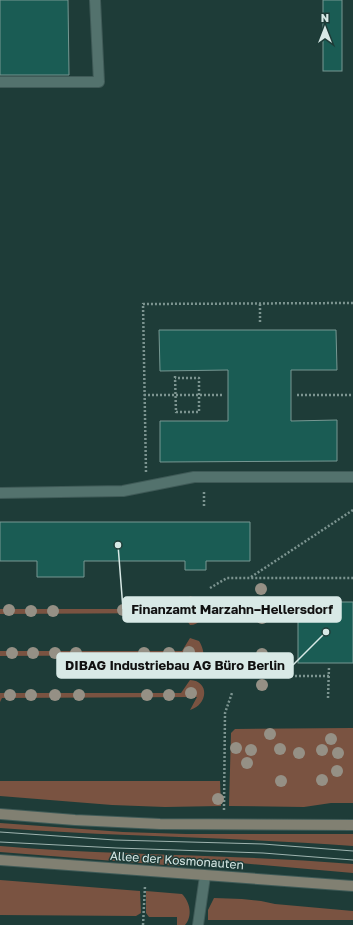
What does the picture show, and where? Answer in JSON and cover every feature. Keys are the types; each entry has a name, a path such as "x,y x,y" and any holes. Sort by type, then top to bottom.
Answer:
{"main road":[{"path":"0,814 75,820 160,824 353,825"},
{"name":"Allee der Kosmonauten","path":"0,860 353,886"}],"lane":[{"path":"0,82 99,82 95,0"},
{"path":"0,493 123,491 194,476 353,477"},
{"path":"198,925 205,876"}],"path":[{"path":"147,487 143,304 353,303"},
{"path":"260,304 260,322"},
{"path":"175,377 198,378 199,412 176,412 176,395 175,377"},
{"path":"144,395 222,395"},
{"path":"296,395 353,395"},
{"path":"251,577 353,510"},
{"path":"210,588 228,578 353,578"},
{"path":"328,698 329,667"},
{"path":"279,676 329,676"},
{"path":"224,811 225,713 232,693"},
{"path":"143,925 145,886"}],"shaded area":[{"path":"190,596 198,599 204,608 201,620 193,625 190,625 182,613 0,614 0,609 183,609"},
{"path":"190,638 199,641 203,650 203,658 202,662 190,667 182,655 0,656 0,651 182,651"},
{"path":"190,680 201,684 204,689 204,694 200,703 190,710 197,697 2,698 0,702 0,693 181,693"},
{"path":"353,728 353,803 331,803 304,807 229,806 231,733 235,729"},
{"path":"0,781 220,781 221,806 165,807 112,805 0,796"},
{"path":"0,823 123,832 186,834 353,834 353,846 44,831 0,828"},
{"path":"0,846 88,852 265,858 353,864 353,873 240,863 212,863 178,866 0,852"},
{"path":"0,880 140,891 141,913 136,916 0,915"},
{"path":"146,891 182,894 185,897 190,909 189,917 185,925 177,925 177,917 149,917 146,913"},
{"path":"214,898 242,899 275,904 353,911 353,920 208,920 208,910"}],"building":[{"path":"0,0 68,0 69,75 0,75"},
{"path":"323,0 342,0 342,71 323,71"},
{"path":"159,330 336,330 337,370 291,370 291,421 337,420 337,461 160,462 160,421 228,421 228,370 160,371"},
{"path":"0,522 250,522 250,561 206,561 206,570 185,570 185,561 84,561 84,577 37,577 37,561 0,561"},
{"path":"298,602 353,602 353,663 298,663"}],"tram line":[{"path":"0,832 115,840 263,844 353,851"},
{"path":"0,842 263,853 353,860"}],"place":[{"name":"Finanzamt Marzahn–Hellersdorf","path":"118,545"},
{"name":"DIBAG Industriebau AG Büro Berlin","path":"326,632"}]}
